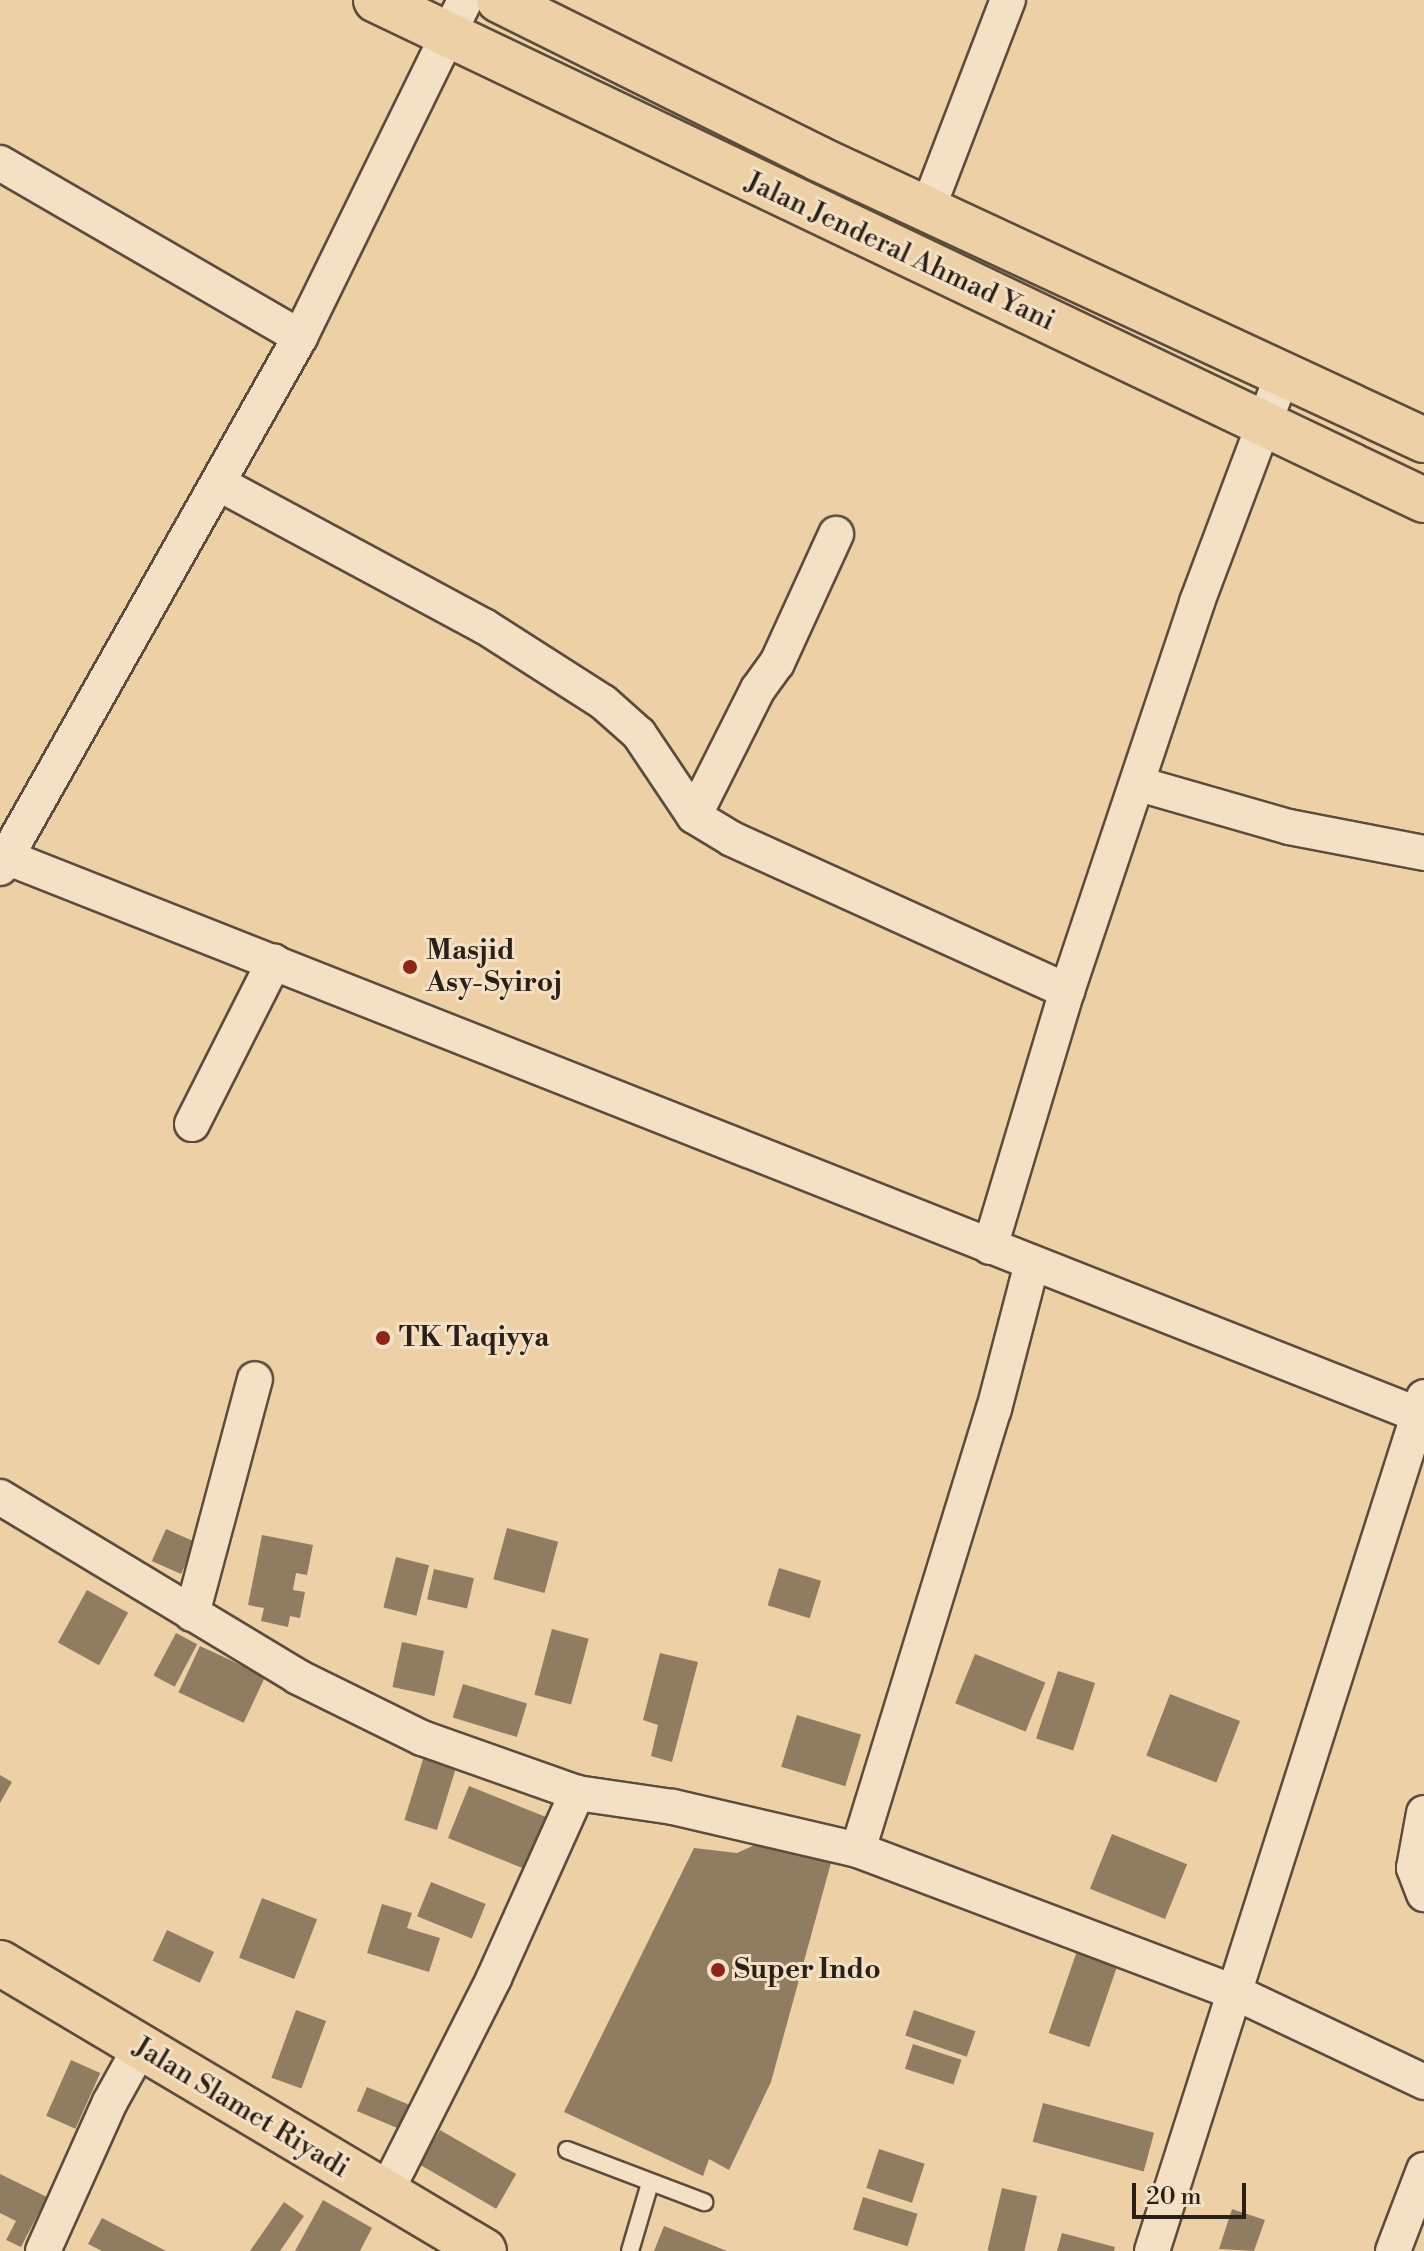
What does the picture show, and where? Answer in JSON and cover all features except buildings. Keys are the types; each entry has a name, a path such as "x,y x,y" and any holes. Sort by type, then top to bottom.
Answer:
{"main road":[{"name":"Jalan Jenderal Ahmad Yani","path":"376,0 456,18 1263,424 1424,500"},
{"name":"Jalan Jenderal Ahmad Yani","path":"499,0 928,208 1424,440"},
{"name":"Jalan Slamet Riyadi","path":"0,1963 484,2251"}],"street":[{"path":"928,208 1008,0"},
{"path":"456,18 300,337 3,862 274,962 990,1247 1421,1409 1152,2251"},
{"path":"0,163 300,337"},
{"path":"990,1247 1067,991 1139,784 1197,602 1283,373"},
{"path":"218,483 484,626 603,702 639,734 694,816 905,921 1067,991"},
{"path":"694,816 758,689 777,663 836,534"},
{"path":"1139,784 1289,827 1424,853"},
{"path":"192,1124 274,962"},
{"path":"858,1850 994,1409 1032,1263"},
{"path":"192,1614 255,1379"},
{"path":"0,1497 192,1614 357,1709 577,1793 673,1807 858,1850 1236,1993 1424,2082"},
{"path":"385,2194 494,1978 577,1793"},
{"path":"1424,1813 1414,1868 1424,1894"},
{"path":"43,2251 110,2102 140,2048"},
{"path":"1393,2251 1424,2170"}],"lane":[{"path":"567,2150 704,2202"},
{"path":"630,2251 650,2183"}],"place":[{"name":"Masjid Asy-Syiroj","path":"410,967"},
{"name":"TK Taqiyya","path":"383,1338"},
{"name":"Super Indo","path":"718,1970"}]}
